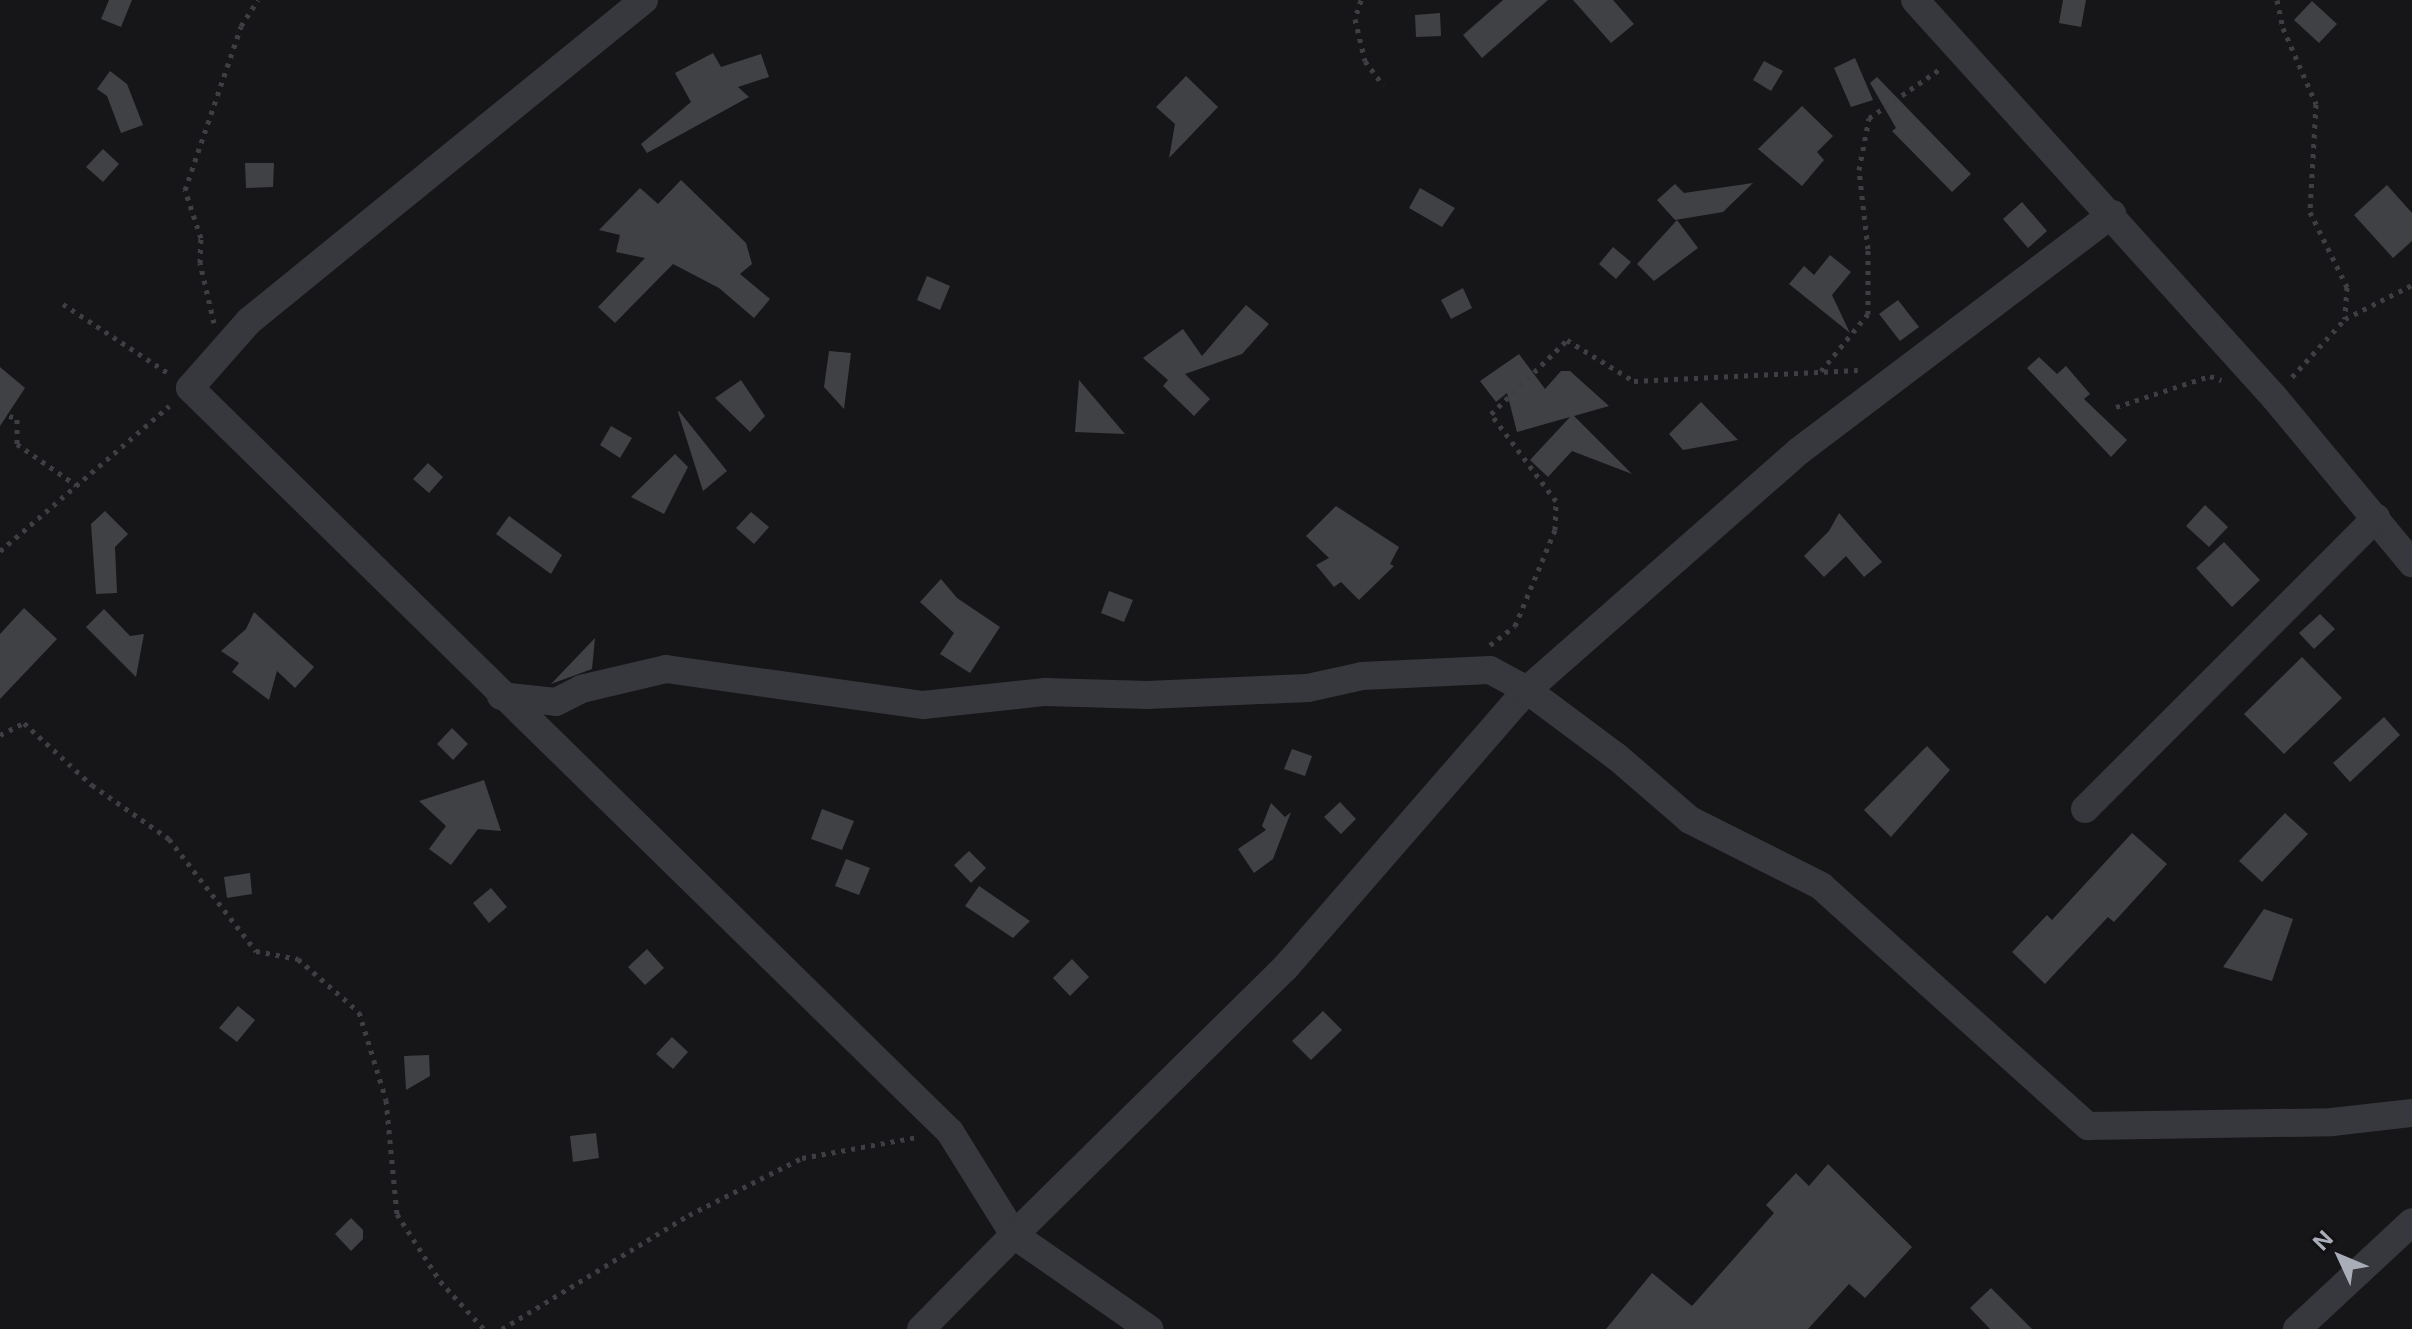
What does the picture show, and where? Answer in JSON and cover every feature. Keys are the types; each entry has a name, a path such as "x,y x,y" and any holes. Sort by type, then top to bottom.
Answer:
{"street":[{"path":"644,0 249,321 190,388 501,696 950,1132 1014,1235 1149,1329"},
{"path":"1915,0 1965,51 2274,397 2412,563"},
{"path":"921,1329 1285,968 1527,690 1799,451 2112,214"},
{"path":"2085,809 2376,518"},
{"path":"501,696 556,702 581,689 666,669 923,705 1045,692 1147,695 1308,688 1362,676 1490,670 1527,690 1690,820 1821,886 2088,1126 2332,1122 2412,1113"},
{"path":"2297,1329 2412,1222"}],"path":[{"path":"221,355 200,263 201,238 185,190 241,26 258,0"},
{"path":"1361,0 1355,19 1362,47 1383,85"},
{"path":"2277,0 2283,28 2316,104 2310,212 2347,287 2345,319"},
{"path":"1820,371 1868,314 1868,249 1859,170 1869,118 1965,51"},
{"path":"2116,407 2210,376 2274,397 2345,319 2412,285"},
{"path":"0,551 190,388 63,304"},
{"path":"1470,671 1494,639 1515,626 1555,530 1556,501 1491,414 1567,340 1634,381 1864,370"},
{"path":"0,412 17,419 17,444 76,485"},
{"path":"0,735 24,723 92,785 169,839 256,951 298,959 359,1012 386,1100 397,1214 440,1281 484,1329"},
{"path":"502,1329 689,1215 802,1158 950,1132"}],"building":[{"path":"109,0 132,0 121,27 101,19"},
{"path":"1503,0 1548,0 1482,58 1463,35"},
{"path":"1573,0 1613,0 1634,24 1611,43"},
{"path":"2063,0 2086,0 2081,27 2059,23"},
{"path":"2312,1 2337,24 2319,43 2294,20"},
{"path":"1440,13 1441,36 1416,37 1415,15"},
{"path":"713,53 721,67 761,54 769,77 738,87 749,97 647,153 641,144 691,102 675,73"},
{"path":"1855,58 1873,100 1851,107 1834,68"},
{"path":"1764,61 1783,71 1771,91 1753,80"},
{"path":"110,71 127,84 143,125 121,133 107,96 97,89"},
{"path":"1186,76 1218,107 1169,158 1175,124 1156,107"},
{"path":"1877,77 1971,174 1952,192 1892,131 1896,128 1870,83"},
{"path":"1802,106 1833,136 1817,152 1824,160 1802,186 1758,149"},
{"path":"103,149 119,164 103,182 86,167"},
{"path":"245,163 274,163 273,187 246,188"},
{"path":"681,180 746,243 752,264 740,274 770,299 754,318 719,288 673,264 615,323 598,307 645,258 616,252 620,235 599,230 640,188 658,204"},
{"path":"1753,183 1723,212 1675,220 1657,200 1675,184 1684,193"},
{"path":"2387,185 2412,213 2412,241 2393,258 2354,215"},
{"path":"1420,188 1455,208 1442,227 1409,208"},
{"path":"2022,202 2047,231 2028,248 2003,219"},
{"path":"1677,220 1698,248 1654,281 1637,264"},
{"path":"1613,247 1631,262 1616,279 1599,264"},
{"path":"1830,255 1851,272 1832,295 1850,333 1789,284 1804,266 1814,275"},
{"path":"927,276 950,286 940,310 917,300"},
{"path":"1463,288 1472,308 1451,319 1441,300"},
{"path":"1898,300 1919,327 1900,341 1879,314"},
{"path":"1246,305 1269,324 1242,354 1185,374 1210,399 1194,416 1163,386 1168,380 1143,358 1183,329 1202,356"},
{"path":"829,351 851,353 844,409 824,387"},
{"path":"1519,354 1545,389 1561,371 1570,371 1609,406 1574,416 1632,474 1572,451 1548,477 1530,460 1570,417 1517,432 1507,393 1496,402 1480,381"},
{"path":"2039,357 2057,374 2066,366 2090,394 2084,399 2127,440 2111,457 2027,368"},
{"path":"0,367 25,388 0,426"},
{"path":"741,380 765,416 750,432 715,398"},
{"path":"1079,380 1125,434 1075,432"},
{"path":"1701,402 1738,440 1683,450 1669,434"},
{"path":"678,412 727,471 703,491"},
{"path":"611,426 632,438 620,458 600,445"},
{"path":"675,454 688,467 664,514 631,497"},
{"path":"428,463 443,477 429,493 413,479"},
{"path":"2205,505 2228,527 2209,547 2186,526"},
{"path":"1336,506 1399,547 1390,564 1394,566 1359,600 1341,582 1334,587 1316,565 1329,558 1306,536"},
{"path":"105,511 128,534 115,547 117,593 96,594 91,524"},
{"path":"751,512 769,527 754,544 736,528"},
{"path":"1839,513 1882,562 1864,577 1846,556 1824,577 1804,556 1829,531"},
{"path":"509,516 562,555 551,574 496,534"},
{"path":"2224,542 2260,580 2232,607 2196,568"},
{"path":"941,579 957,598 1000,627 970,673 940,654 954,633 920,602"},
{"path":"1109,591 1133,600 1124,622 1101,613"},
{"path":"24,608 57,639 0,699 0,634"},
{"path":"104,609 130,636 144,634 136,677 86,627"},
{"path":"254,612 314,667 295,688 277,671 269,700 232,672 239,663 221,651 246,629"},
{"path":"2320,614 2335,629 2314,649 2299,633"},
{"path":"595,638 592,669 551,684"},
{"path":"2302,657 2342,698 2284,754 2244,714"},
{"path":"2384,717 2400,735 2350,782 2333,763"},
{"path":"452,728 468,744 453,760 437,744"},
{"path":"1927,746 1950,770 1891,837 1864,810"},
{"path":"1292,749 1312,756 1305,776 1284,769"},
{"path":"484,780 501,831 478,829 451,865 429,849 446,826 419,801"},
{"path":"1340,802 1356,819 1341,834 1324,817"},
{"path":"1271,803 1285,817 1291,812 1273,859 1254,873 1238,849 1266,830 1262,826"},
{"path":"822,809 854,821 842,850 811,839"},
{"path":"2285,813 2308,834 2262,882 2239,861"},
{"path":"2132,833 2167,864 2114,922 2108,917 2045,984 2012,952 2047,915 2052,920"},
{"path":"969,851 986,868 971,883 954,865"},
{"path":"846,859 870,868 859,895 835,886"},
{"path":"250,873 252,894 227,898 224,877"},
{"path":"979,886 1030,921 1013,938 965,906"},
{"path":"491,888 507,907 489,923 473,903"},
{"path":"2264,909 2293,919 2272,981 2223,967"},
{"path":"647,949 664,968 645,985 628,967"},
{"path":"1072,959 1089,977 1070,996 1053,978"},
{"path":"238,1006 255,1020 237,1042 219,1028"},
{"path":"1323,1011 1342,1030 1311,1060 1292,1041"},
{"path":"672,1037 688,1052 673,1069 656,1054"},
{"path":"429,1055 430,1076 406,1090 404,1056"},
{"path":"596,1133 599,1158 573,1162 570,1136"},
{"path":"1828,1164 1912,1247 1865,1298 1849,1284 1808,1329 1606,1329 1652,1273 1692,1306 1774,1213 1766,1205 1796,1173 1809,1186"},
{"path":"351,1218 363,1230 363,1239 351,1251 335,1234"},
{"path":"1991,1288 2032,1329 1990,1329 1970,1308"}]}
